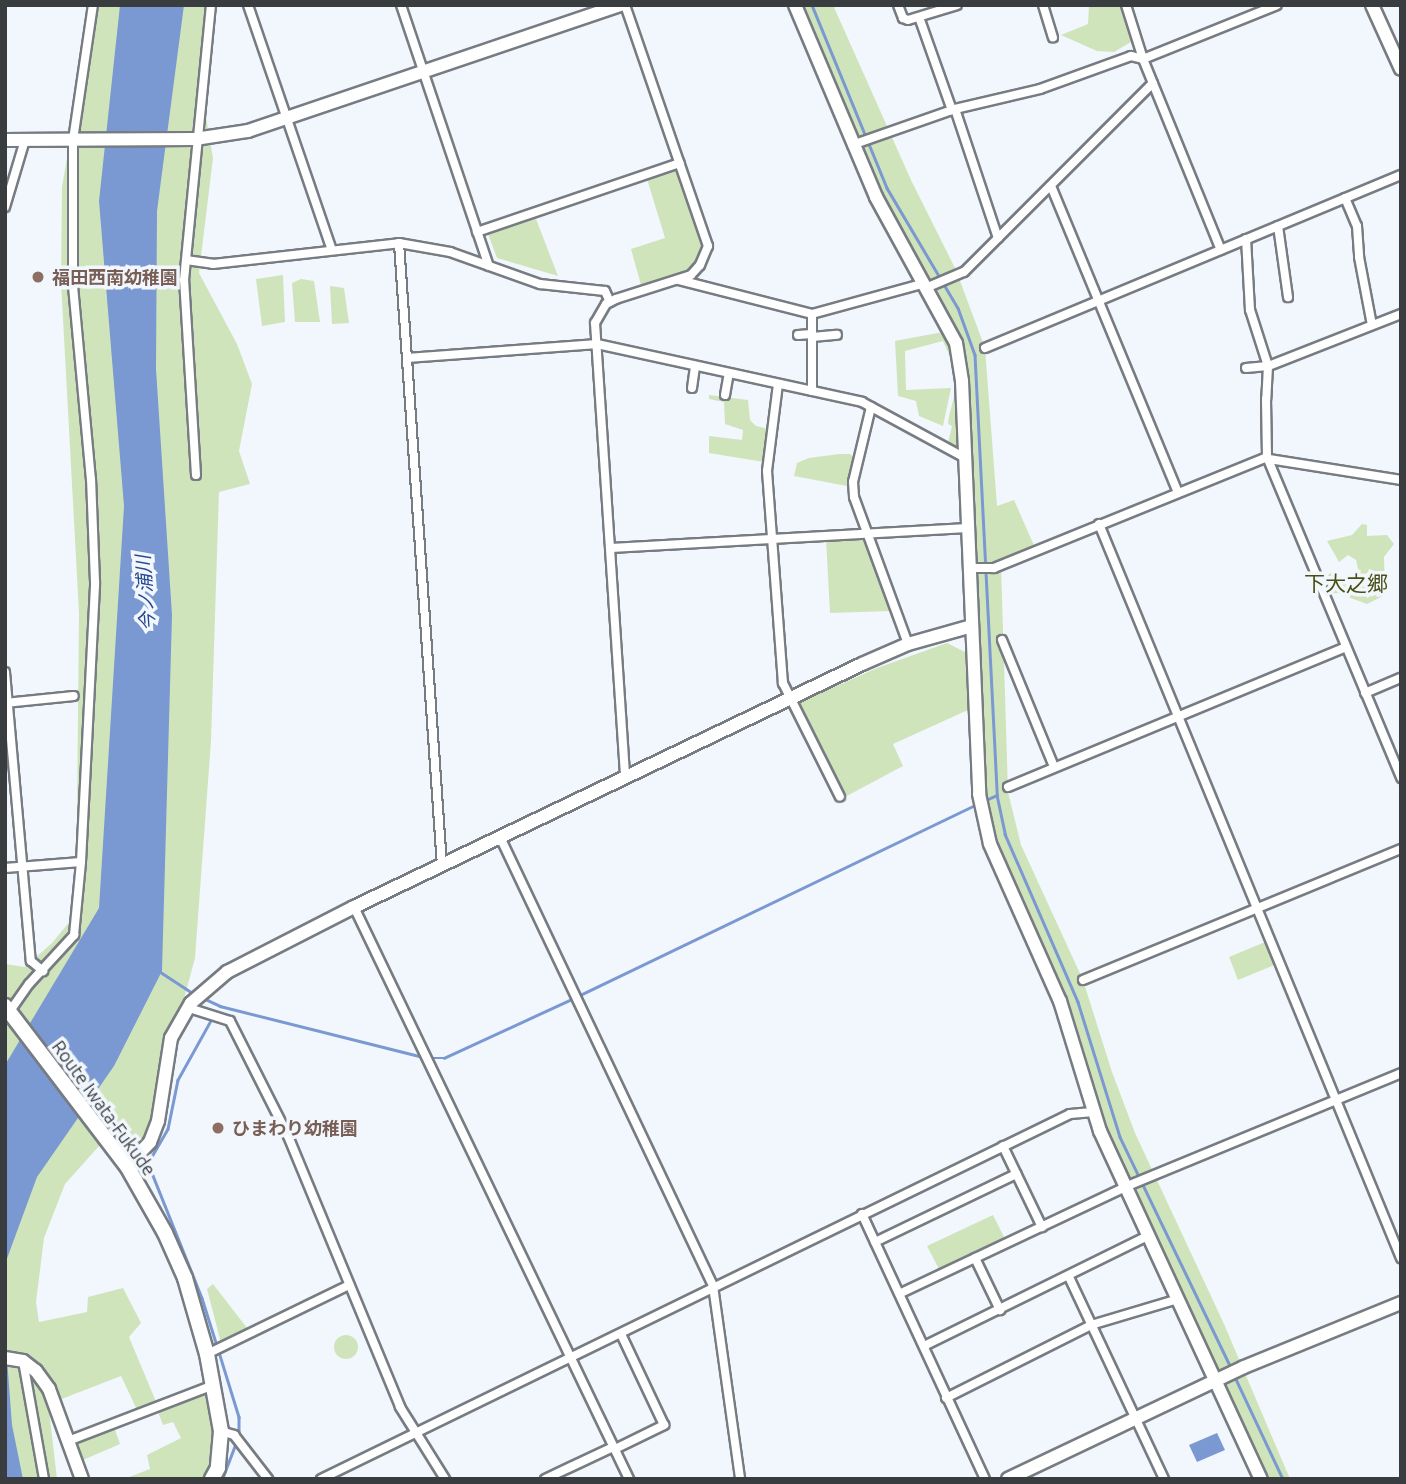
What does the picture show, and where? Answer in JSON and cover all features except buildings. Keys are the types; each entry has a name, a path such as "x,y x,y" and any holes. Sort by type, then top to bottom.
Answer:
{"main road":[{"name":"Route Iwata-Fukude","path":"7,1009 127,1166 165,1233 185,1278 207,1354 221,1431 218,1468 212,1479"}],"street":[{"path":"7,1009 74,935 95,582 91,480 73,285 75,141 93,5"},
{"path":"248,5 331,248"},
{"path":"401,5 489,266"},
{"path":"5,140 197,139 248,131 288,120 620,5"},
{"path":"625,5 708,246 700,265 691,275 610,302 598,314 597,344 625,777"},
{"path":"795,5 876,197 956,342 962,381 983,816 998,868 1060,1001 1093,1112 1261,1479"},
{"path":"898,5 904,18 919,17 957,5"},
{"path":"1043,5 1053,38"},
{"path":"1126,5 1143,58 1221,250"},
{"path":"855,144 954,110 1040,89 1132,56 1143,58 1277,5"},
{"path":"1372,5 1396,49 1401,69"},
{"path":"197,475 186,260 211,6"},
{"path":"919,17 998,239"},
{"path":"679,280 812,314 951,280 964,272 998,239 1153,83"},
{"path":"5,207 25,140"},
{"path":"477,232 680,163"},
{"path":"985,348 1401,175"},
{"path":"1051,186 1178,492"},
{"path":"1345,198 1357,226 1359,257 1372,325"},
{"path":"1278,226 1288,297"},
{"path":"1246,239 1250,310 1268,366 1268,458 1401,778"},
{"path":"186,260 213,264 331,248 399,243 450,252 540,284 605,291 610,302"},
{"path":"399,243 442,865"},
{"path":"812,314 813,391"},
{"path":"1246,368 1268,366 1401,314"},
{"path":"798,335 837,335"},
{"path":"407,358 597,344 862,402 965,458"},
{"path":"692,388 695,366"},
{"path":"725,396 729,373"},
{"path":"778,384 767,471 783,683 839,797"},
{"path":"871,407 853,482 857,509 908,644"},
{"path":"972,568 993,568 1268,458 1401,480"},
{"path":"1099,524 1401,1258"},
{"path":"611,548 967,528"},
{"path":"127,1166 150,1142 158,1121 171,1038 188,1008 227,972 354,906 790,698 908,644 972,626"},
{"path":"1002,640 1054,767"},
{"path":"1008,786 1346,647"},
{"path":"5,672 31,961 43,971"},
{"path":"1365,693 1401,678"},
{"path":"7,703 74,696"},
{"path":"500,837 713,1286 740,1479"},
{"path":"1083,980 1401,849"},
{"path":"5,868 80,862"},
{"path":"354,906 629,1479"},
{"path":"188,1008 230,1020 288,1136 400,1407 445,1479"},
{"path":"901,1293 1128,1186 1401,1073"},
{"path":"321,1479 1070,1114 1093,1112"},
{"path":"1003,1146 1041,1227"},
{"path":"875,1241 1016,1174"},
{"path":"862,1214 901,1293 946,1398 985,1479"},
{"path":"924,1346 1148,1237"},
{"path":"975,1258 1000,1310"},
{"path":"1069,1277 1164,1479"},
{"path":"207,1354 349,1285"},
{"path":"946,1398 1091,1325 1178,1299"},
{"path":"1008,1479 1216,1380 1401,1303"},
{"path":"545,1479 664,1424 621,1334"},
{"path":"13,1359 36,1371 49,1389 82,1479"},
{"path":"13,1359 44,1479"},
{"path":"68,1441 214,1385"},
{"path":"221,1431 234,1435 268,1479"}],"green space":[{"path":"93,5 212,5 201,88 213,158 199,273 237,344 252,384 239,451 250,484 219,492 211,741 195,958 184,999 183,1016 142,1150 128,1147 108,1136 65,1184 44,1238 36,1302 39,1322 87,1312 88,1297 123,1288 141,1323 129,1337 157,1404 139,1414 121,1376 59,1400 46,1384 57,1479 5,1479 5,964 25,967 52,943 76,914 79,613 61,282 62,187"},
{"path":"795,5 833,5 911,180 956,270 985,348 997,506 1014,500 1036,550 1001,565 1008,792 1021,845 1083,980 1112,1072 1135,1133 1224,1324 1290,1479 1261,1479 1095,1115 1064,1000 988,835 960,448 948,443 952,426 948,424 949,416 955,393 951,359 943,341 905,351 906,390 951,388 943,426 919,416 916,401 898,396 895,341 943,332 954,357 954,338 867,169"},
{"path":"1089,5 1126,5 1136,39 1114,52 1097,51 1061,35 1088,24"},
{"path":"681,167 708,246 696,270 679,277 641,285 631,249 665,238 647,179"},
{"path":"536,219 558,276 497,258 488,234"},
{"path":"283,275 285,322 262,326 256,279"},
{"path":"301,279 314,281 320,322 295,322 292,283"},
{"path":"330,286 344,288 349,323 332,324"},
{"path":"709,395 748,400 750,420 756,426 769,429 764,462 709,453 709,436 742,440 743,430 725,424 724,402 709,399"},
{"path":"850,454 856,459 853,482 847,486 794,476 797,463 809,458"},
{"path":"1362,524 1367,525 1367,536 1387,535 1394,544 1384,557 1385,595 1367,604 1337,593 1324,594 1321,585 1330,573 1349,584 1356,585 1361,582 1356,560 1348,555 1339,562 1327,541 1352,535"},
{"path":"868,534 891,611 830,613 826,539"},
{"path":"947,643 965,652 968,710 893,744 903,766 843,798 798,703 877,668"},
{"path":"1270,940 1279,963 1238,980 1229,957"},
{"path":"993,1215 1005,1239 940,1271 927,1246"},
{"path":"213,1284 251,1333 222,1347 207,1289"},
{"path":"346,1335 357,1342 358,1347 351,1358 346,1359 335,1352 334,1347 341,1336"},
{"path":"207,1392 214,1438 206,1479 124,1479 150,1469 147,1455 181,1438 173,1422 163,1425 156,1407"},
{"path":"113,1424 120,1444 76,1463 70,1440"}],"water":[{"name":"今ノ浦川","path":"120,5 184,5 157,211 156,369 172,615 162,971 114,1066 37,1177 5,1264 5,1065 99,908 124,506 99,201"},
{"path":"5,1332 12,1425 23,1479 5,1479"},
{"path":"1217,1433 1225,1450 1197,1462 1189,1445"}],"waterway":[{"path":"812,5 887,188 958,308 975,355 997,795 1005,834 1078,1002 1120,1137 1231,1368"},
{"path":"984,801 997,795"},
{"path":"429,1058 444,1058 574,998 978,804"},
{"path":"159,971 194,994"},
{"path":"203,998 220,1006 423,1057"},
{"path":"212,1019 178,1080 168,1129 148,1163 202,1298 217,1346"},
{"path":"219,1352 239,1417 239,1437"},
{"path":"1235,1377 1283,1479"},
{"path":"222,1479 236,1443"}],"place":[{"name":"福田西南幼稚園","path":"38,277"},
{"name":"ひまわり幼稚園","path":"218,1128"}],"district":[{"name":"下大之郷","path":"1346,583"}]}
